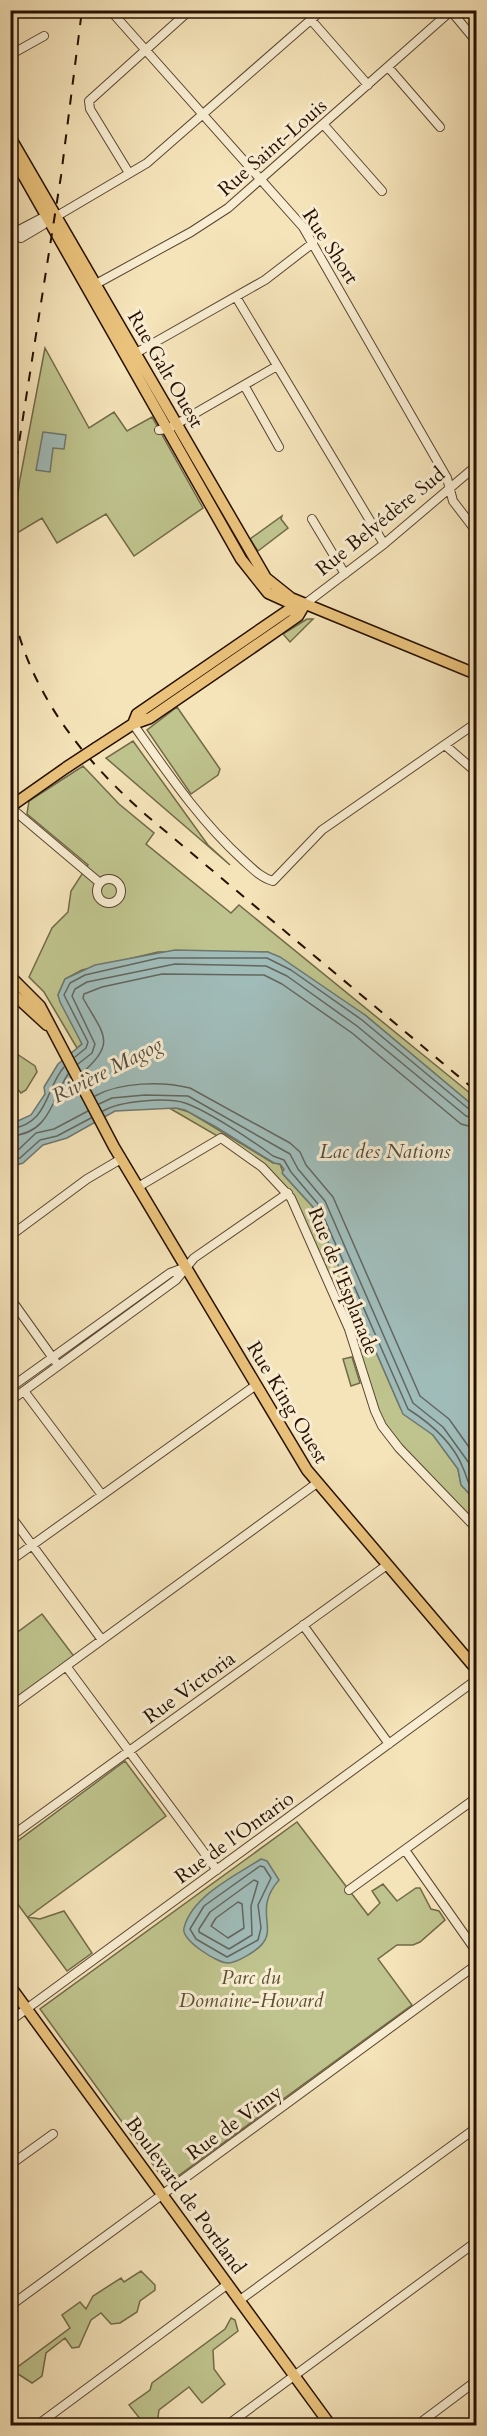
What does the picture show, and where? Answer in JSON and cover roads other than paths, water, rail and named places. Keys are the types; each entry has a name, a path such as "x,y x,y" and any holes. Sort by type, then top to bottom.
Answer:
{"main road":[{"name":"Rue Galt Ouest","path":"10,137 168,428 266,578 285,595 477,674"},
{"name":"Rue Galt Ouest","path":"10,152 96,284 136,353 168,428"},
{"name":"Rue Belvédère Sud","path":"10,807 133,724 150,718 291,621 298,616 305,604"},
{"path":"10,976 40,1006 49,1028"},
{"path":"10,991 49,1028"},
{"name":"Rue King Ouest","path":"49,1028 103,1129 317,1483 477,1669"},
{"name":"Boulevard de Portland","path":"10,1986 332,2426"}],"street":[{"name":"Rue Short","path":"110,10 262,179 313,243 447,478 456,506 477,531"},
{"path":"129,173 88,105 92,97 190,10"},
{"path":"13,238 17,231 40,219 53,217 160,153 322,10"},
{"path":"451,11 477,41"},
{"name":"Rue Saint-Louis","path":"96,284 212,220 262,179 451,11"},
{"path":"312,21 368,85"},
{"path":"10,55 45,36"},
{"path":"388,67 440,127"},
{"path":"323,124 381,191"},
{"path":"136,353 284,268 313,243"},
{"path":"236,297 384,544"},
{"path":"168,428 277,366"},
{"path":"244,385 279,447"},
{"name":"Rue Belvédère Sud","path":"305,604 384,544 477,466"},
{"path":"312,519 345,574"},
{"path":"133,724 202,819 218,837 269,881 280,876 322,830 477,723"},
{"path":"446,746 477,772"},
{"path":"10,807 100,883"},
{"name":"Rue de l'Esplanade","path":"138,1187 221,1138 262,1167 288,1193 302,1219 349,1329 382,1426 399,1448 477,1528"},
{"path":"10,1236 87,1179 121,1159"},
{"path":"10,1401 176,1280 194,1258 288,1193"},
{"path":"10,1388 171,1273 186,1267"},
{"path":"10,1298 59,1366"},
{"path":"10,1561 256,1385"},
{"path":"24,1391 102,1495"},
{"path":"10,1707 317,1483"},
{"path":"10,1515 102,1640"},
{"name":"Rue Victoria","path":"10,1837 387,1565"},
{"path":"303,1625 389,1744"},
{"path":"66,1666 217,1870"},
{"name":"Rue de l'Ontario","path":"10,2021 477,1680"},
{"path":"349,1890 477,1798"},
{"path":"405,1850 477,1951"},
{"name":"Rue de Vimy","path":"10,2306 477,1965"},
{"path":"240,2300 477,2128"},
{"path":"10,2165 53,2134"},
{"path":"226,2426 477,2242"},
{"path":"36,2426 228,2284"},
{"path":"416,2426 477,2381"}],"water":[{"path":"43,432 66,435 64,449 53,448 50,472 36,470"},
{"name":"Lac des Nations","path":"175,950 268,952 280,957 365,1015 476,1108 476,1501 461,1485 458,1469 433,1435 403,1414 313,1207 282,1173 284,1169 280,1164 274,1163 185,1110 176,1108 115,1111 67,1138 43,1145 23,1163 13,1166 11,1174 11,1124 31,1115 45,1094 44,1087 58,1064 82,1044 58,995 65,979 95,965"},
{"path":"261,1859 267,1861 279,1880 268,1899 266,1937 260,1946 247,1956 237,1961 223,1962 208,1955 188,1939 184,1928 196,1906 205,1896"}],"railway":[{"path":"10,500 61,176 82,10"},
{"path":"10,597 17,630 42,690 58,718 99,769 146,815 476,1091"}],"water label":[{"name":"Rivière Magog","path":"107,1070"}],"park label":[{"name":"Parc du Domaine-Howard","path":"251,1988"}]}
